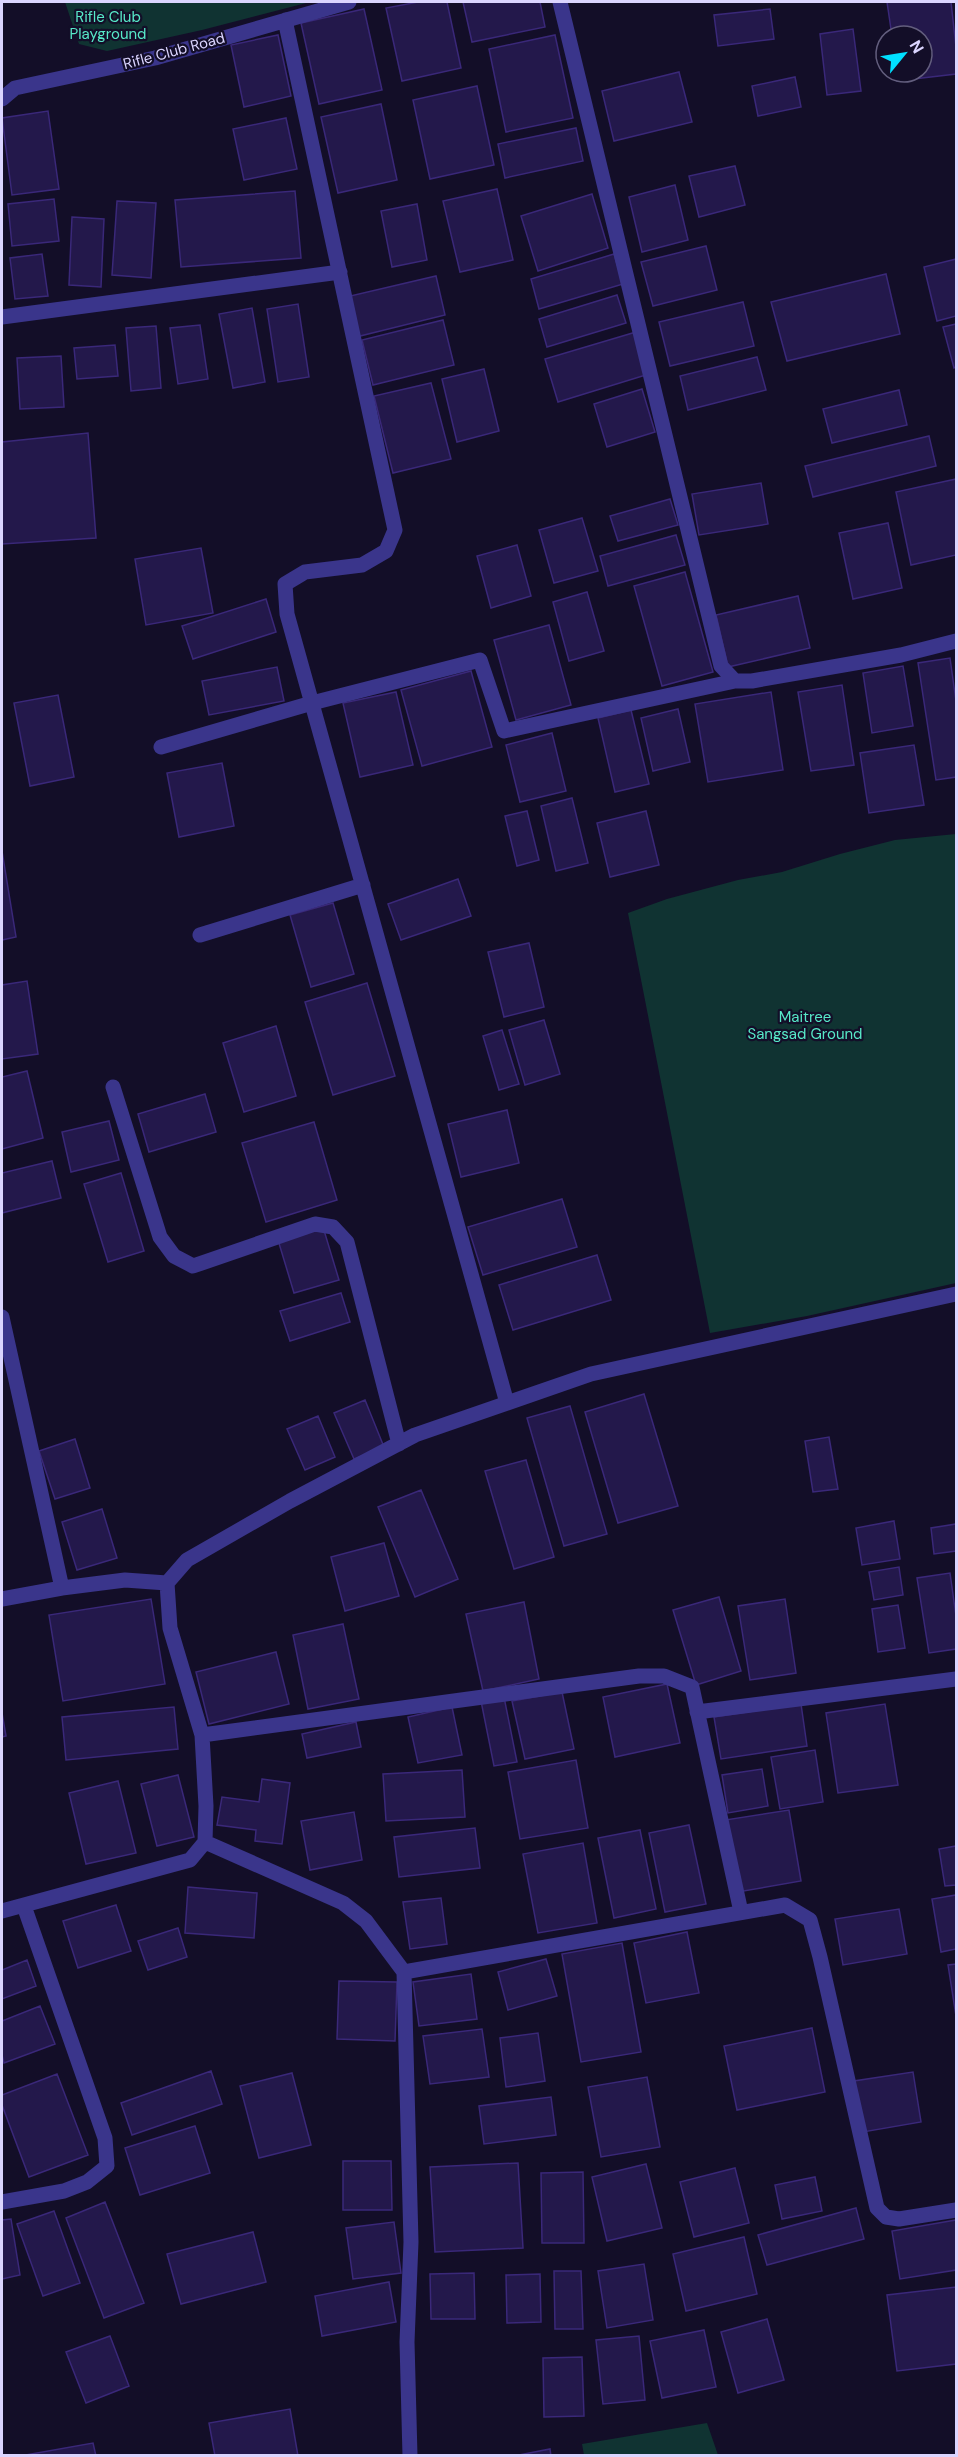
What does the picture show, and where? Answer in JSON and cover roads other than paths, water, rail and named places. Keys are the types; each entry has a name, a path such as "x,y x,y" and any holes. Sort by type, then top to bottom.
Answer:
{"street":[{"name":"Rifle Club Road","path":"2,99 15,88 155,58 349,2"},
{"path":"560,2 721,666 735,681"},
{"path":"285,20 395,530 386,551 362,565 305,572 285,584 287,614 507,1403"},
{"path":"2,317 340,272"},
{"path":"161,747 312,703 480,660 504,731 735,681 752,681 901,655 957,641"},
{"path":"200,935 363,885"},
{"path":"113,1087 160,1237 174,1256 193,1266 315,1224 333,1227 347,1242 399,1444"},
{"path":"2,1911 190,1860 205,1842 206,1806 202,1735 170,1628 167,1583 188,1560 290,1501 415,1435 507,1403 591,1374 957,1294"},
{"path":"2,1317 4,1341 62,1588"},
{"path":"2,1599 125,1580 167,1583"},
{"path":"202,1735 639,1676 664,1676 692,1687 741,1912"},
{"path":"697,1712 957,1679"},
{"path":"205,1842 343,1903 366,1922 404,1972 411,2242 407,2342 410,2456"},
{"path":"404,1972 785,1905 810,1920 877,2208 886,2217 899,2218 957,2210"},
{"path":"2,2202 64,2191 87,2182 107,2166 105,2138 24,1906"}],"park label":[{"name":"Rifle Club Playground","path":"108,26"},
{"name":"Maitree Sangsad Ground","path":"805,1026"}]}
